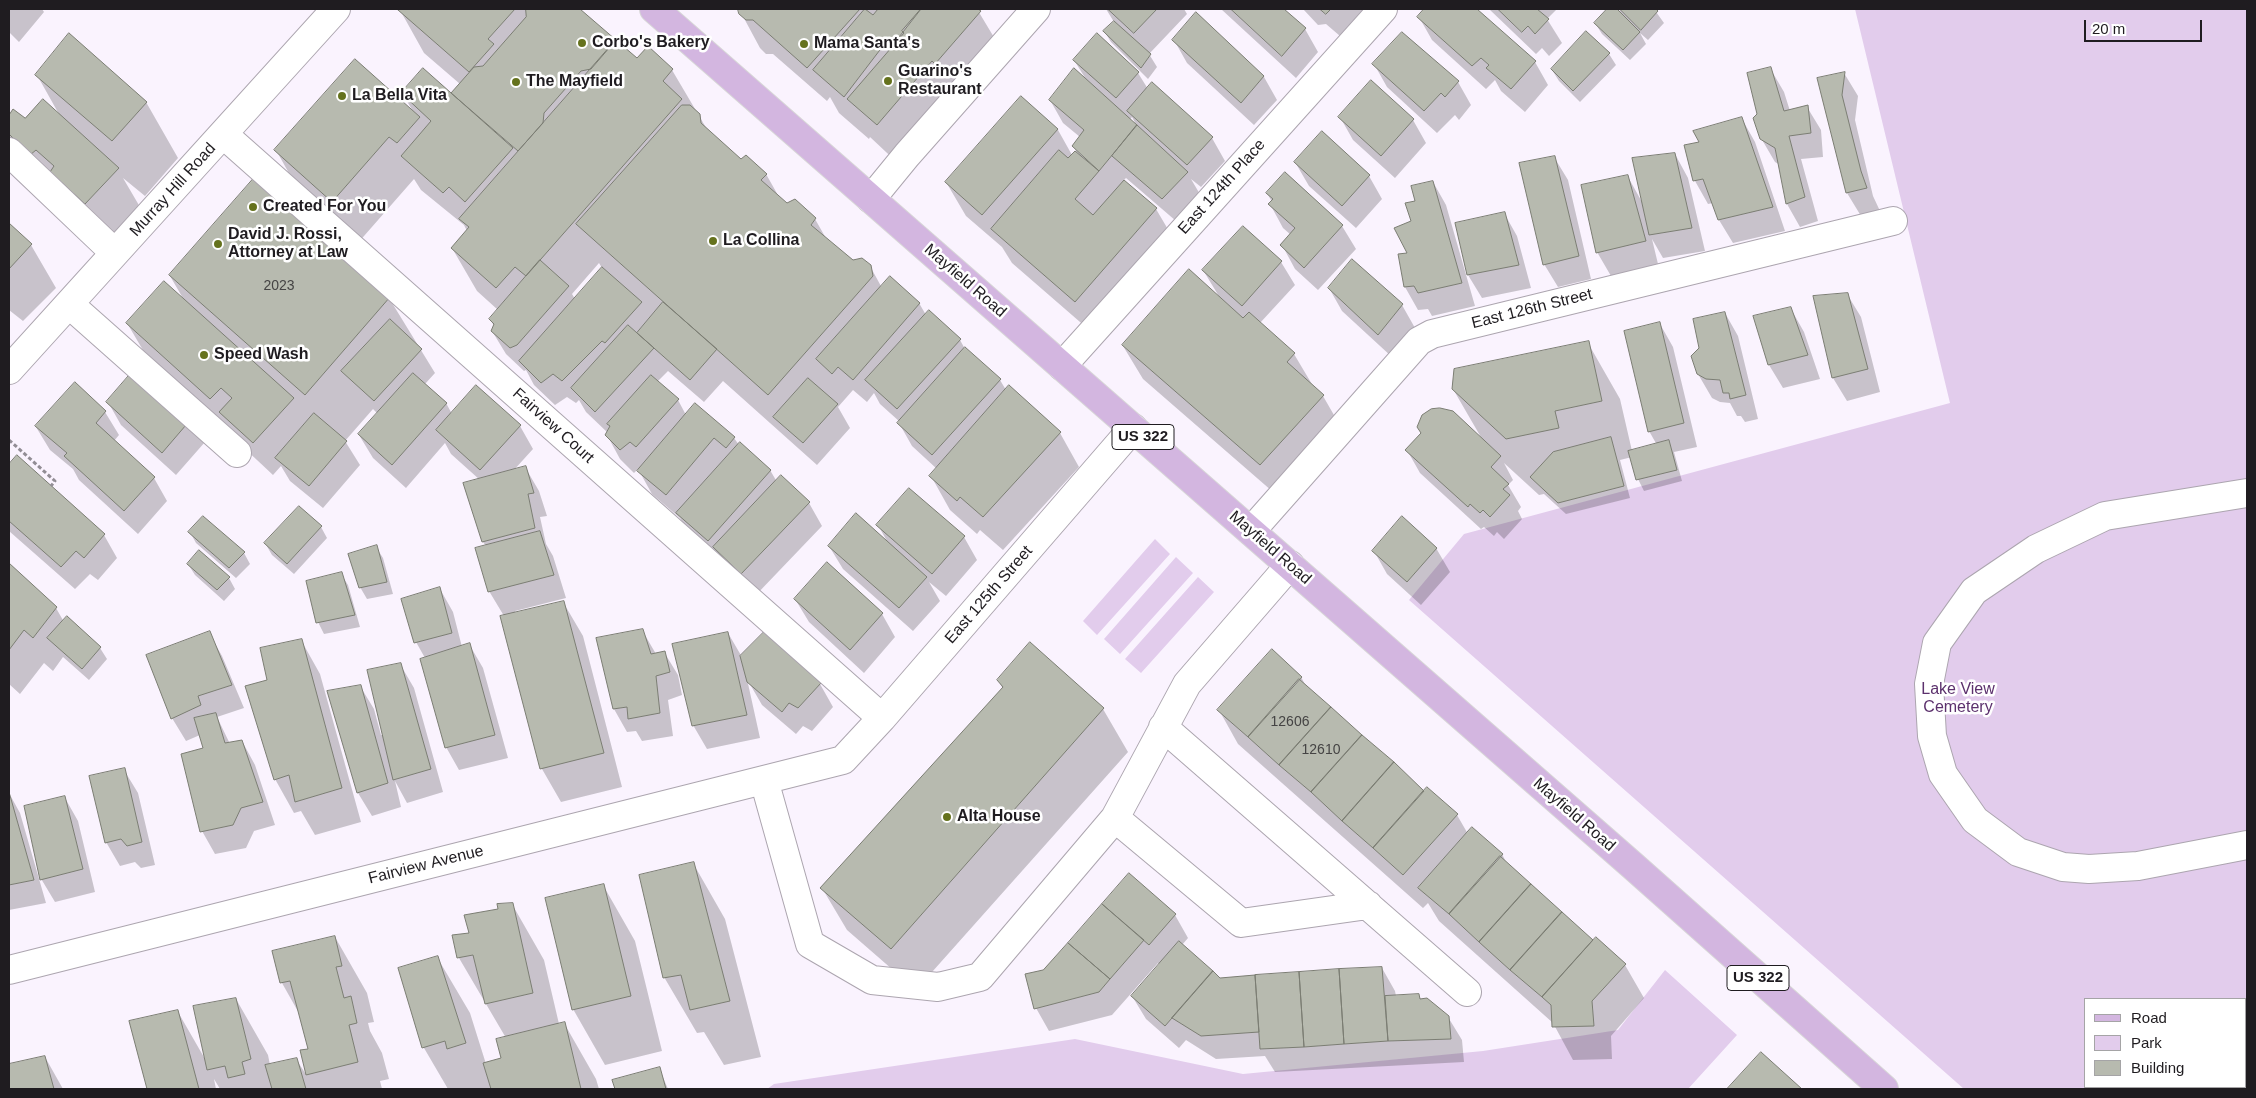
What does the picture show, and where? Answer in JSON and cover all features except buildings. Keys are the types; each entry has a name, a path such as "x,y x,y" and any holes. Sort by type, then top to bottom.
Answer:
{"main road":[{"name":"Mayfield Road","path":"661,11 871,199 1290,565 1884,1089"}],"street":[{"name":"Murray Hill Road","path":"9,370 336,9"},
{"path":"871,199 913,148 1036,9"},
{"name":"East 124th Place","path":"1062,366 1383,9"},
{"name":"Fairview Court","path":"223,134 882,718"},
{"path":"9,152 115,253"},
{"name":"East 126th Street","path":"1251,531 1419,340 1432,334 1894,221"},
{"path":"69,304 238,453"},
{"name":"East 125th Street","path":"843,760 882,718 1133,428"},
{"path":"2247,493 2105,516 2036,549 1974,591 1938,643 1929,684 1932,736 1943,774 1975,820 2018,852 2063,867 2089,868 2138,866 2247,845"},
{"path":"764,780 810,944 872,980 938,987 980,977 1115,818 1187,684 1290,565"},
{"path":"1163,727 1467,992"},
{"name":"Fairview Avenue","path":"9,970 843,760"},
{"path":"1115,818 1241,923 1368,905"}],"path":[{"path":"9,440 55,481 51,486"}],"green space":[{"name":"Lake View Cemetery","path":"1855,9 2247,9 2247,1089 1964,1089 1409,600 1464,534 1950,403"},
{"path":"1155,539 1170,554 1097,635 1083,621"},
{"path":"1176,557 1193,573 1120,654 1104,639"},
{"path":"1198,577 1214,592 1141,673 1125,659"},
{"path":"1665,970 1737,1035 1688,1089 767,1089 774,1084 1075,1039 1243,1074 1483,1051 1618,1030"}],"place":[{"name":"Corbo's Bakery","path":"582,43"},
{"name":"Mama Santa's","path":"804,44"},
{"name":"Guarino's Restaurant","path":"888,81"},
{"name":"The Mayfield","path":"516,82"},
{"name":"La Bella Vita","path":"342,96"},
{"name":"Created For You","path":"253,207"},
{"name":"La Collina","path":"713,241"},
{"name":"David J. Rossi, Attorney at Law","path":"218,244"},
{"name":"Speed Wash","path":"204,355"},
{"name":"Alta House","path":"947,817"}]}
